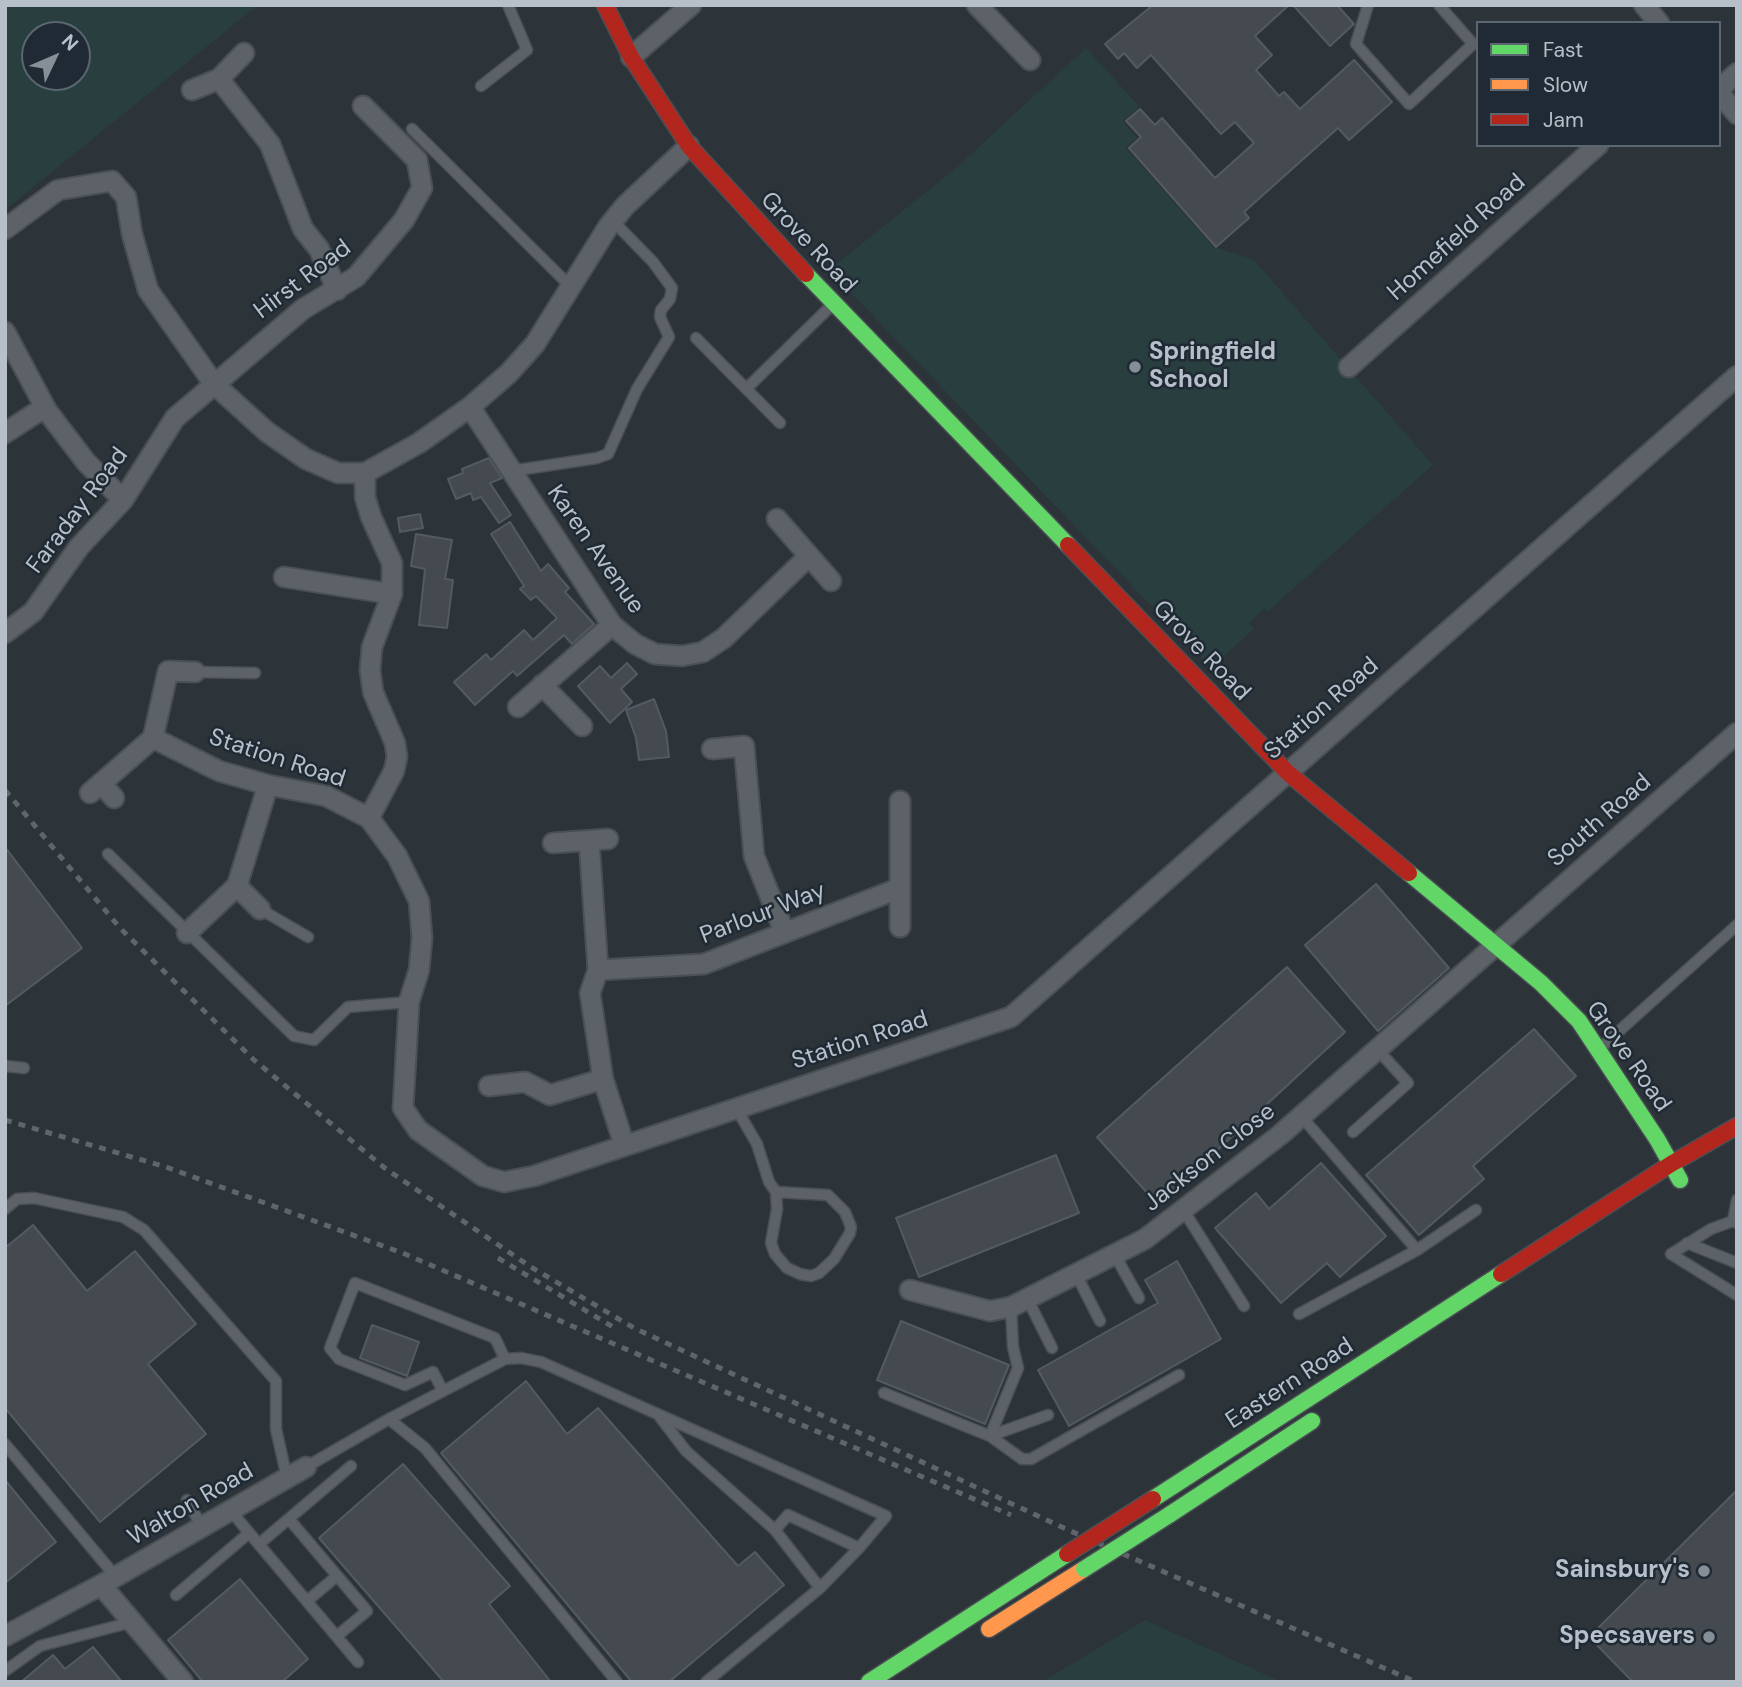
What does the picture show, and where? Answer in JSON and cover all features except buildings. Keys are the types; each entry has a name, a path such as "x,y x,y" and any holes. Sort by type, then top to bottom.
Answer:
{"street":[{"name":"Grove Road","path":"605,5 631,57 689,146 834,303 1288,773 1495,945 1579,1021 1671,1164 1686,1177 1663,1192"},
{"path":"631,57 691,5"},
{"path":"977,5 1030,60"},
{"path":"1644,5 1657,21"},
{"path":"192,90 219,79 244,52"},
{"path":"1721,89 1737,73"},
{"path":"219,79 270,144 303,229 318,249 337,290"},
{"path":"1721,94 1737,114"},
{"name":"Hirst Road","path":"214,384 303,309 356,277 404,220 422,188 417,160 363,106"},
{"path":"5,229 58,190 112,181 126,197 132,234 148,290 214,384 267,432 306,459 338,473 365,473 419,443 470,407 509,373 534,344 613,221 689,146"},
{"name":"Homefield Road","path":"1349,367 1596,147"},
{"path":"5,332 45,407 86,462 123,500"},
{"name":"Station Road","path":"153,738 219,771 268,785 326,796 369,818 397,856 419,901 422,938 419,970 409,1002 402,1108 418,1130 483,1176 504,1182 534,1176 1011,1017 1737,376"},
{"name":"Faraday Road","path":"5,633 33,612 79,547 123,500 176,418 214,384"},
{"path":"5,433 45,407"},
{"name":"Karen Avenue","path":"470,407 612,625 635,644 654,653 682,656 703,652 724,638 809,556"},
{"path":"365,473 365,497 392,564 392,594 372,647 370,670 373,692 395,743 397,757 394,771 369,818"},
{"path":"777,519 831,581"},
{"path":"284,577 392,594"},
{"path":"518,707 612,625"},
{"path":"102,791 153,738 168,671 195,672"},
{"path":"542,685 582,726"},
{"name":"South Road","path":"1495,945 1737,733"},
{"path":"712,749 744,746 754,856 784,931"},
{"path":"187,933 237,886 268,785"},
{"path":"900,801 900,927"},
{"path":"553,843 598,840 598,970 590,993 603,1079 624,1144"},
{"path":"237,886 260,909"},
{"name":"Parlour Way","path":"598,970 705,964 900,888"},
{"name":"Jackson Close","path":"910,1290 990,1311 1020,1304 1116,1257 1184,1211 1301,1116 1495,945"},
{"path":"489,1086 525,1082 550,1095 603,1079"},
{"name":"Eastern Road","path":"869,1682 1671,1164 1737,1126"},
{"name":"Eastern Road","path":"972,1639 1331,1409"},
{"name":"Walton Road","path":"5,1636 108,1581 306,1466"},
{"path":"108,1581 132,1622 183,1682"}],"lane":[{"path":"481,86 527,50 508,5"},
{"path":"1368,5 1356,44 1409,104 1473,44 1439,5"},
{"path":"412,129 572,288"},
{"path":"511,471 608,454 636,389 669,337 660,317 661,310 670,299 672,288 653,262 613,221"},
{"path":"747,388 834,303"},
{"path":"696,338 780,423"},
{"path":"195,672 255,673"},
{"path":"108,855 294,1036 314,1040 348,1007 409,1002"},
{"path":"260,909 307,937"},
{"path":"1599,1049 1737,925"},
{"path":"1353,1132 1408,1083 1377,1049"},
{"path":"5,1066 24,1068"},
{"path":"736,1108 757,1144 769,1182 776,1192 777,1209 771,1243 775,1254 788,1268 800,1274 811,1276 820,1273 834,1259 850,1233 851,1227 845,1212 828,1195 776,1192"},
{"path":"1301,1116 1417,1250"},
{"path":"5,1209 17,1199 34,1198 123,1217 144,1230 276,1381 276,1429 286,1478"},
{"path":"1737,1200 1735,1222 1687,1243 1671,1254 1737,1295"},
{"path":"1298,1314 1417,1250 1476,1210"},
{"path":"1184,1211 1244,1306"},
{"path":"1687,1243 1737,1263"},
{"path":"1116,1257 1139,1298"},
{"path":"1077,1276 1100,1321"},
{"path":"443,1391 433,1372 405,1385 339,1359 330,1348 355,1283 495,1338 505,1359"},
{"path":"1020,1304 1052,1348"},
{"path":"990,1436 1018,1368 1013,1347 1020,1304"},
{"path":"306,1466 505,1359 522,1358 541,1362 886,1516 820,1588 706,1682"},
{"path":"884,1393 990,1436 1022,1460 1031,1459 1179,1375"},
{"path":"657,1413 686,1451 775,1530 820,1588"},
{"path":"990,1436 1048,1415"},
{"path":"389,1419 425,1448 617,1682"},
{"path":"5,1444 108,1581"},
{"path":"259,1544 351,1466"},
{"path":"187,1500 202,1527"},
{"path":"230,1510 358,1662"},
{"path":"775,1530 788,1514 859,1548"},
{"path":"289,1519 366,1611 337,1636"},
{"path":"176,1595 249,1533"},
{"path":"307,1601 337,1576"},
{"path":"5,1671 40,1646 132,1622"}],"green space":[{"path":"5,5 258,5 5,210"},
{"name":"Springfield School","path":"1086,48 1139,106 1123,122 1137,138 1126,148 1213,247 1253,259 1433,465 1268,611 1264,609 1249,623 1254,629 1211,668 829,270 956,168"},
{"path":"1145,1620 1282,1682 1042,1682"}],"railway":[{"path":"5,790 120,928 254,1060 386,1169 531,1267 634,1328 1066,1529 1416,1682"},
{"path":"5,1120 166,1167 405,1254 1011,1515"},
{"path":"498,1258 618,1330"}],"traffic: fast":[{"path":"806,274 1068,545"},
{"path":"1409,873 1541,983 1579,1021 1657,1139 1680,1180"},
{"path":"1153,1499 1501,1274"},
{"path":"1169,1515 1312,1421"},
{"path":"1084,1569 1169,1515"},
{"path":"869,1682 1067,1554"}],"traffic: slow":[{"path":"989,1629 1084,1569"}],"traffic: jam":[{"path":"605,5 631,57 689,146 806,274"},
{"path":"1068,545 1288,773 1409,873"},
{"path":"1501,1274 1671,1164 1737,1126"},
{"path":"1067,1554 1153,1499"}],"place":[{"name":"Springfield School","path":"1135,367"},
{"name":"Sainsbury's","path":"1704,1571"},
{"name":"Specsavers","path":"1709,1637"}]}
